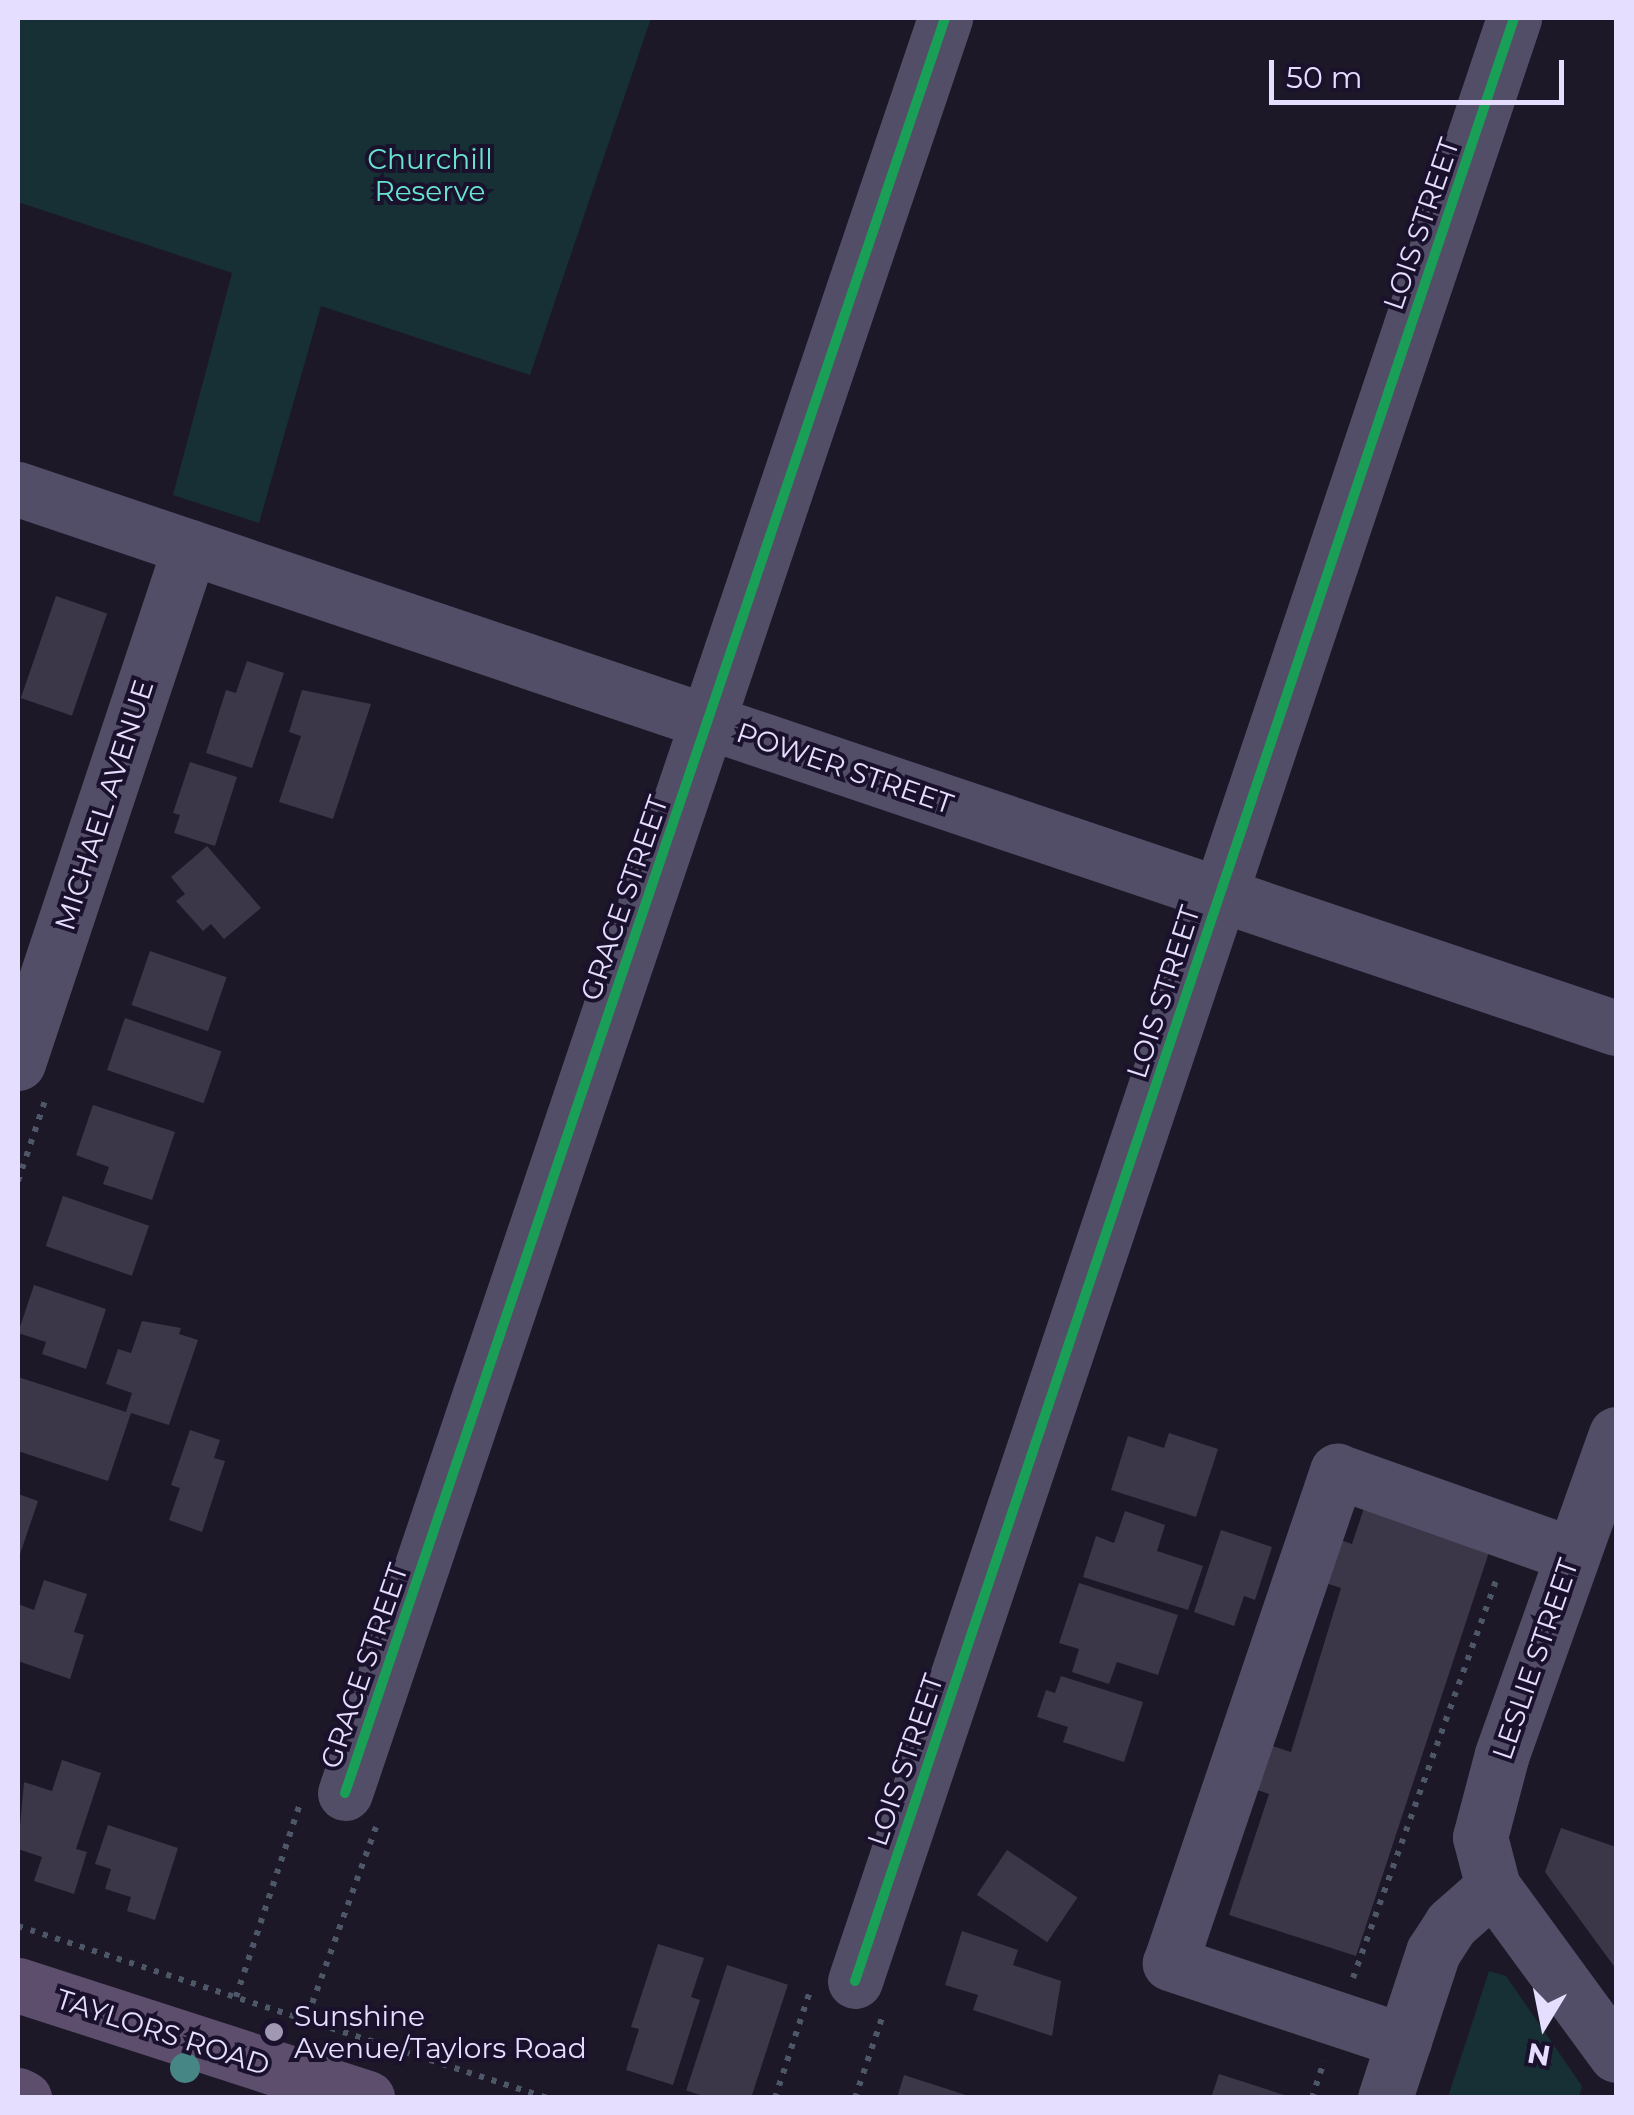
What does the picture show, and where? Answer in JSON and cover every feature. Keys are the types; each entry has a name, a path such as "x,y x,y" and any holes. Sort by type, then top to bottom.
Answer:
{"main road":[{"name":"TAYLORS ROAD","path":"18,1985 366,2098"}],"street":[{"name":"GRACE STREET","path":"362,1806 707,722 945,18"},
{"name":"LOIS STREET","path":"834,1983 1220,894 1514,18"},
{"name":"POWER STREET","path":"18,489 1616,1028"},
{"name":"MICHAEL AVENUE","path":"18,1063 190,546"},
{"name":"LESLIE STREET","path":"1616,1434 1484,1811 1483,1862 1492,1887 1616,2055"},
{"path":"1404,2041 1170,1964 1336,1471 1571,1554"},
{"path":"1385,2098 1433,1952 1450,1924 1492,1887"}],"path":[{"path":"1312,2098 1513,1533"},
{"path":"306,2020 362,1806"},
{"path":"18,1926 548,2098"},
{"path":"774,2098 834,1983"}],"green space":[{"name":"Churchill Reserve","path":"18,18 651,18 530,375 321,306 259,523 173,495 232,273 18,202"},
{"path":"1489,1971 1506,1976 1582,2086 1579,2097 1448,2097"}],"building":[{"path":"56,596 107,614 72,716 21,698"},
{"path":"247,661 284,673 252,768 206,753 226,690 236,693"},
{"path":"302,690 371,704 333,819 279,802 301,736 289,732"},
{"path":"190,762 237,777 215,846 174,833 180,815 173,813"},
{"path":"207,846 261,908 224,939 211,924 203,931 176,901 185,894 171,877"},
{"path":"150,951 227,977 208,1031 131,1005"},
{"path":"125,1018 221,1051 204,1103 107,1070"},
{"path":"93,1105 175,1132 152,1200 103,1184 109,1167 76,1155"},
{"path":"63,1196 149,1226 132,1276 46,1246"},
{"path":"34,1285 106,1309 86,1369 42,1354 46,1342 18,1333"},
{"path":"142,1321 181,1328 179,1334 198,1340 169,1425 131,1413 108,1481 18,1451 18,1377 126,1412 132,1393 106,1384 118,1349 131,1353"},
{"path":"190,1430 220,1440 214,1458 225,1461 202,1532 169,1520 180,1488 171,1485"},
{"path":"1169,1433 1218,1449 1196,1517 1111,1490 1128,1436 1164,1448"},
{"path":"18,1494 38,1501 18,1560"},
{"path":"1365,1505 1491,1546 1356,1956 1229,1915 1269,1794 1243,1785 1257,1741 1291,1752 1341,1588 1310,1578 1325,1535 1352,1544"},
{"path":"1125,1511 1165,1525 1157,1551 1203,1566 1188,1610 1083,1577 1096,1536 1114,1543"},
{"path":"1221,1530 1272,1547 1255,1600 1244,1596 1234,1626 1194,1612"},
{"path":"44,1580 87,1594 74,1632 84,1635 70,1679 18,1661 18,1604 34,1610"},
{"path":"1079,1583 1178,1615 1158,1675 1117,1662 1109,1684 1072,1672 1079,1649 1059,1643"},
{"path":"1061,1676 1143,1702 1124,1762 1063,1742 1068,1727 1037,1717 1046,1690 1055,1693"},
{"path":"62,1760 101,1773 76,1849 87,1852 74,1894 34,1881 42,1857 18,1849 24,1782 52,1791"},
{"path":"108,1825 178,1848 155,1920 127,1911 131,1897 105,1889 111,1869 95,1864"},
{"path":"1561,1828 1616,1847 1616,1969 1545,1872"},
{"path":"1007,1850 1077,1898 1047,1942 977,1895"},
{"path":"962,1931 1018,1950 1013,1965 1061,1981 1052,2036 973,2010 978,1995 945,1985"},
{"path":"658,1944 704,1958 691,1997 700,2000 673,2085 626,2070 639,2029 631,2027"},
{"path":"727,1965 788,1985 751,2098 709,2098 686,2091"},
{"path":"1219,2074 1284,2095 1283,2098 1211,2098"},
{"path":"904,2075 972,2097 972,2098 897,2098"}],"cycle path":[{"path":"345,1793 945,18"},
{"path":"855,1981 1514,18"}],"place":[{"name":"Sunshine Avenue/Taylors Road","path":"274,2032"}]}
